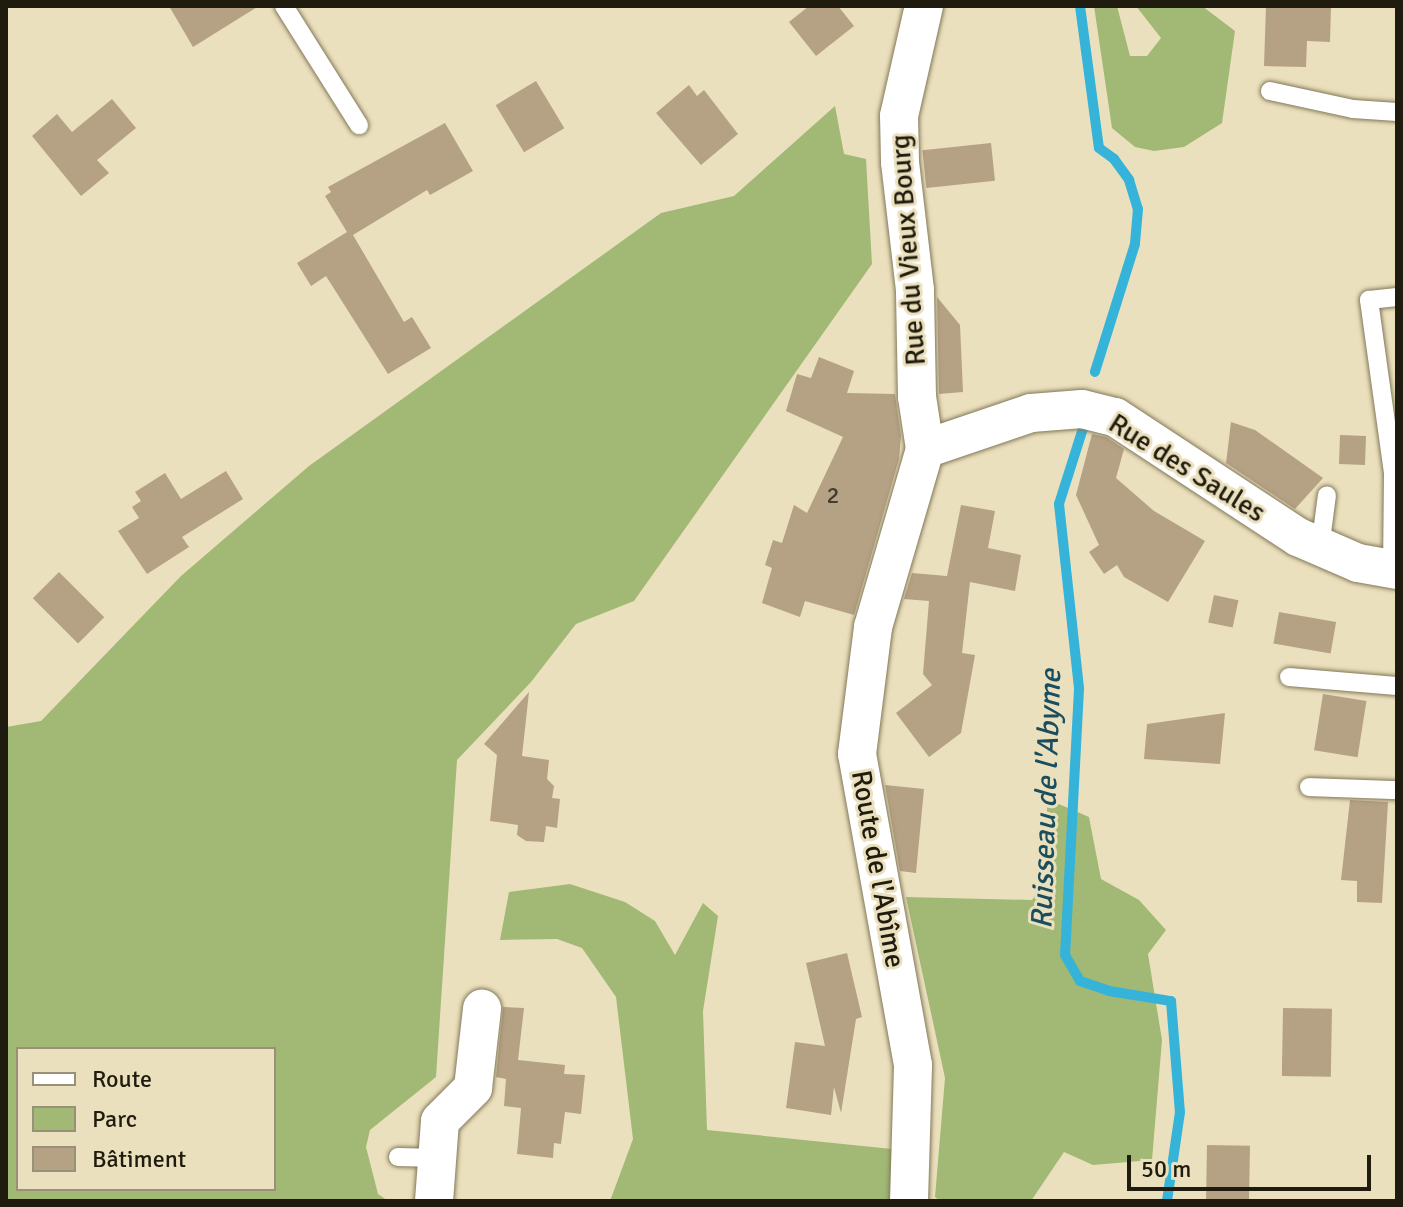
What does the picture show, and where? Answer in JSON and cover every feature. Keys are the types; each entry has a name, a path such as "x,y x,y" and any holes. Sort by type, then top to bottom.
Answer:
{"street":[{"name":"Rue du Vieux Bourg","path":"924,6 899,116 900,162 915,290 917,397 925,449"},
{"name":"Rue des Saules","path":"925,449 1031,413 1082,409 1115,417 1320,548 1358,563 1395,570"},
{"name":"Route de l'Abîme","path":"909,1201 913,1065 857,754 876,615 925,449"},
{"path":"434,1201 440,1121 473,1088 482,1009"}],"lane":[{"path":"284,6 359,125"},
{"path":"1270,91 1353,109 1397,112"},
{"path":"1395,570 1393,473 1369,300 1397,297"},
{"path":"1320,548 1327,495"},
{"path":"1289,677 1397,686"},
{"path":"1309,787 1397,790"},
{"path":"398,1157 438,1158"}],"green space":[{"path":"1094,6 1117,6 1130,56 1147,56 1161,38 1136,6 1202,6 1235,31 1222,123 1184,147 1154,151 1135,147 1112,128"},
{"path":"835,106 844,154 866,159 872,264 634,601 576,624 531,682 457,760 436,1077 370,1130 366,1147 378,1194 388,1201 6,1201 6,727 41,721 181,576 309,466 661,213 734,196"},
{"path":"1047,799 1089,817 1101,879 1139,900 1166,930 1148,954 1162,1040 1152,1160 1093,1165 1064,1152 1031,1201 940,1201 935,1197 945,1078 906,897 1032,900 1047,879"},
{"path":"570,884 625,902 655,921 675,955 703,903 718,916 703,1011 707,1130 892,1149 892,1201 610,1201 633,1139 616,997 582,948 557,939 500,940 509,892"}],"building":[{"path":"169,6 259,6 193,47"},
{"path":"809,6 838,6 854,26 816,56 789,22"},
{"path":"1266,6 1331,6 1330,42 1307,41 1306,67 1264,66"},
{"path":"536,81 564,128 524,152 496,105"},
{"path":"689,85 697,96 704,90 738,134 701,165 656,113"},
{"path":"112,99 136,128 97,160 109,173 81,196 32,136 57,114 72,132"},
{"path":"445,123 473,171 430,195 427,190 353,235 404,322 412,317 431,348 388,374 326,276 311,286 297,263 347,232 325,196 331,192 328,187"},
{"path":"991,143 995,181 926,188 922,150"},
{"path":"937,297 960,325 963,392 939,394"},
{"path":"819,357 854,371 847,393 895,394 901,436 899,459 854,615 805,601 800,617 762,603 772,568 765,565 773,540 782,543 794,505 807,513 843,437 786,411 797,374 811,378"},
{"path":"1231,422 1255,430 1323,478 1295,509 1226,463"},
{"path":"1092,434 1106,437 1124,449 1116,478 1154,511 1205,541 1168,602 1124,577 1117,565 1104,574 1089,552 1099,545 1076,495"},
{"path":"1340,435 1366,436 1365,465 1339,464"},
{"path":"226,471 243,499 182,537 189,547 147,574 118,531 139,518 132,507 141,501 135,492 165,473 181,499"},
{"path":"961,505 995,511 988,548 1021,555 1015,591 970,582 962,653 975,655 961,733 929,757 896,713 932,685 923,674 929,601 904,599 912,573 947,576"},
{"path":"59,572 104,617 78,643 33,598"},
{"path":"1214,595 1238,600 1233,628 1208,622"},
{"path":"1279,612 1336,622 1331,654 1273,644"},
{"path":"529,692 522,756 549,760 547,779 554,786 552,798 560,799 557,828 546,826 544,842 526,841 517,835 518,825 490,821 497,755 484,744"},
{"path":"1323,694 1366,701 1358,757 1314,750"},
{"path":"1225,713 1220,764 1144,759 1147,724"},
{"path":"885,785 924,789 916,873 900,871"},
{"path":"1350,800 1388,802 1382,903 1357,902 1357,881 1341,880"},
{"path":"847,953 862,1017 856,1019 841,1113 834,1087 831,1115 786,1108 795,1042 825,1046 806,963"},
{"path":"503,1007 524,1008 518,1060 565,1065 564,1074 585,1075 581,1114 565,1112 561,1144 554,1143 553,1158 517,1154 521,1108 504,1106 506,1079 496,1077"},
{"path":"1283,1008 1332,1009 1331,1077 1282,1076"},
{"path":"1207,1145 1250,1146 1249,1201 1206,1201"}],"waterway":[{"name":"Ruisseau de l'Abyme","path":"1080,6 1099,148 1114,159 1129,180 1138,209 1135,244 1095,372"},
{"name":"Ruisseau de l'Abyme","path":"1085,422 1059,504 1079,689 1065,955 1080,981 1109,991 1171,1001 1180,1112 1167,1201"}]}
